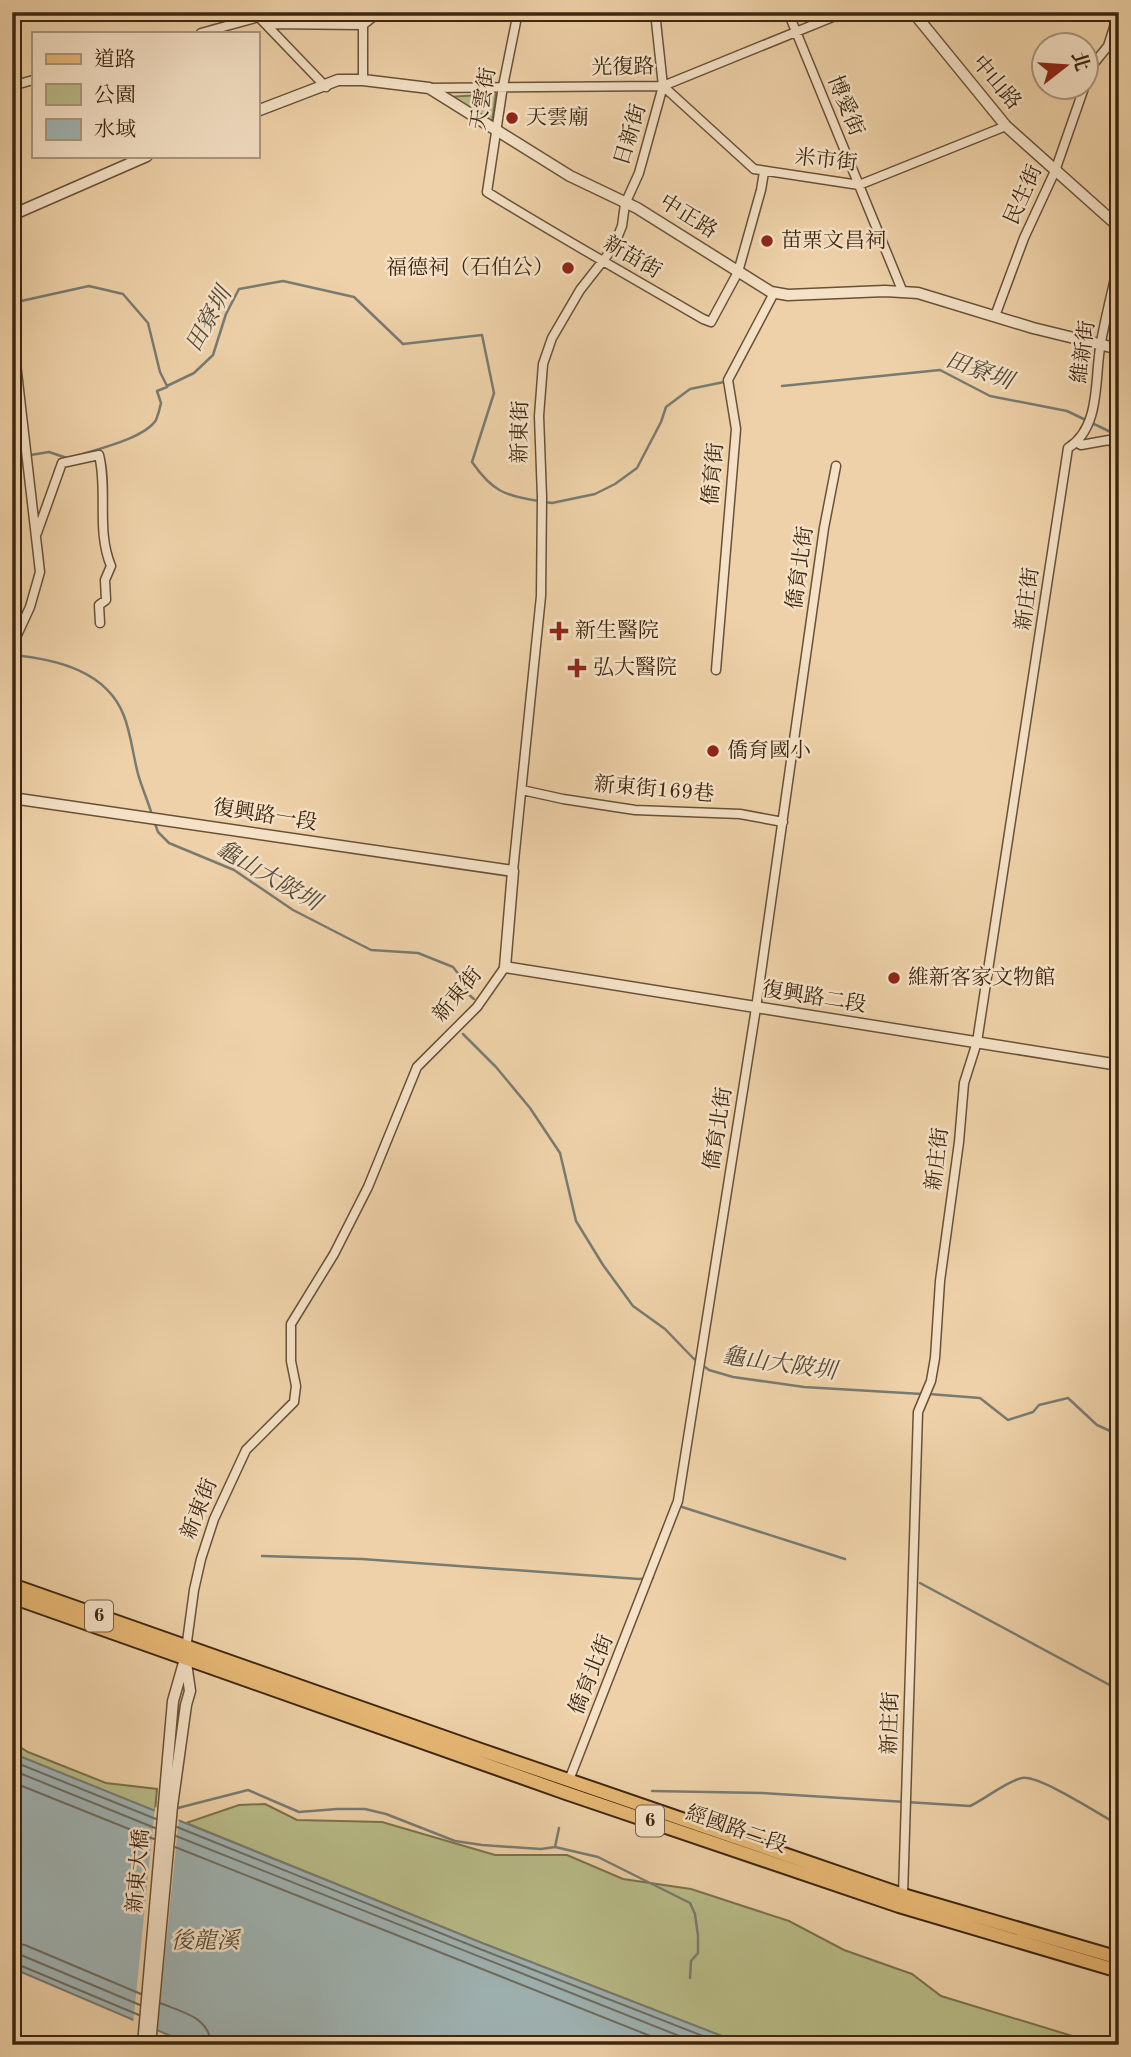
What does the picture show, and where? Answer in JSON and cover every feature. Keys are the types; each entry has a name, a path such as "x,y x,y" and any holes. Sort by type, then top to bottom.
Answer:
{"main road":[{"name":"6","path":"12,1584 185,1652"},
{"name":"6","path":"12,1597 185,1652"},
{"name":"經國路二段","path":"185,1652 903,1895 1119,1958"},
{"name":"經國路二段","path":"185,1652 899,1906 1119,1971"}],"street":[{"path":"267,24 363,24 379,12"},
{"name":"天雲街","path":"487,192 503,86 518,12"},
{"name":"日新街","path":"603,260 622,226 625,204 639,173 663,86 655,12"},
{"name":"博愛街","path":"788,12 902,290"},
{"name":"光復路","path":"429,88 663,86 845,12"},
{"name":"中山路","path":"913,12 1006,126 1119,227"},
{"name":"民生街","path":"1100,56 1108,46 1119,12"},
{"path":"204,32 256,15 326,87"},
{"path":"363,24 363,80"},
{"path":"12,86 32,80"},
{"name":"中正路","path":"259,110 326,87 338,80 363,80 429,88 570,176 637,208 774,293 788,295 902,290 1119,349"},
{"name":"米市街","path":"663,86 754,169 859,185 1006,126"},
{"name":"民生街","path":"995,316 1024,238 1055,171 1079,102"},
{"path":"12,215 142,158"},
{"path":"738,272 764,172"},
{"name":"新苗街","path":"487,192 702,319 712,322 738,272"},
{"name":"新東街","path":"185,1652 196,1580 214,1519 246,1450 294,1402 296,1386 291,1361 291,1324 334,1254 368,1187 417,1067 477,1007 505,967 541,596 539,416 543,364 552,338 580,290 603,260"},
{"name":"維新街","path":"1079,441 1093,408 1100,345 1119,261"},
{"name":"僑育街","path":"716,670 736,429 728,380 774,293"},
{"path":"12,329 17,396 28,455 40,572 30,607 12,646"},
{"path":"1079,441 1081,445 1109,440 1119,447"},
{"name":"新庄街","path":"903,1895 918,1412 931,1381 935,1358 940,1281 959,1143 964,1083 977,1042 1068,448 1079,441"},
{"path":"37,535 62,463 99,455 104,474 101,492 104,548 111,566 105,580 106,600 99,605 100,623"},
{"name":"僑育北街","path":"569,1780 678,1501 756,1008 824,527 836,466"},
{"name":"新東街169巷","path":"522,790 635,810 740,814 783,822"},
{"name":"復興路一段","path":"12,798 513,871"},
{"name":"復興路二段","path":"505,967 1119,1065"},
{"name":"新東大橋","path":"143,2045 173,1701 185,1652"},
{"name":"新東大橋","path":"150,2045 172,1806 190,1691 185,1652"}],"green space":[{"path":"496,94 492,123 447,97"},
{"path":"12,1742 28,1752 106,1783 157,1789 155,1811 12,1757"},
{"path":"265,1804 297,1820 382,1822 495,1855 567,1855 623,1879 691,1889 789,1921 844,1950 912,1974 941,1996 1102,2045 745,2045 482,1943 186,1823 239,1805"}],"water":[{"name":"後龍溪","path":"12,1753 482,1943 745,2045 192,2045 12,1968"}],"pier":[{"path":"155,1807 179,1817 157,2034 133,2024"}],"waterway":[{"name":"田寮圳","path":"21,301 89,286 123,294 148,323 160,372 167,386 194,373 213,355 226,314 239,289 283,281 354,297 403,344 482,335 494,393 472,462 493,486 517,497 539,501"},
{"name":"田寮圳","path":"782,386 940,370 990,396 1067,411 1119,436"},
{"name":"田寮圳","path":"545,502 595,494 615,484 637,468 666,407 690,389 724,382"},
{"name":"龜山大陂圳","path":"73,457 118,443 150,427 156,420 161,403 157,391 167,387"},
{"name":"龜山大陂圳","path":"12,458 49,452 67,458"},
{"name":"龜山大陂圳","path":"12,655 62,664 93,678 106,688 124,716 138,774 152,815"},
{"name":"龜山大陂圳","path":"154,821 158,832 169,843 234,870 293,910 371,950 418,953 453,967 468,994 474,999"},
{"name":"龜山大陂圳","path":"463,1034 496,1067 530,1108 560,1153 576,1221 603,1265 633,1306 665,1329 693,1358 709,1370 733,1377 804,1387 922,1394"},
{"name":"龜山大陂圳","path":"929,1394 980,1398 1008,1420 1033,1412 1039,1405 1068,1398 1097,1425 1119,1435"},
{"path":"679,1506 845,1559"},
{"path":"262,1556 362,1559 653,1578"},
{"path":"920,1583 1119,1690"},
{"path":"652,1791 762,1793 970,1806 1022,1778 1056,1789 1119,1825"},
{"path":"174,1809 248,1790 299,1812 365,1809 386,1814 455,1841 541,1849 555,1847 598,1857 690,1903 695,1914 698,1936 698,1953 691,1961 690,1978"},
{"path":"555,1847 559,1828"},
{"path":"1116,1867 1119,1860"}],"place":[{"name":"天雲廟","path":"512,118"},
{"name":"苗栗文昌祠","path":"767,241"},
{"name":"福德祠（石伯公）","path":"568,268"},
{"name":"新生醫院","path":"559,631"},
{"name":"弘大醫院","path":"577,668"},
{"name":"僑育國小","path":"713,751"},
{"name":"維新客家文物館","path":"894,978"}]}
